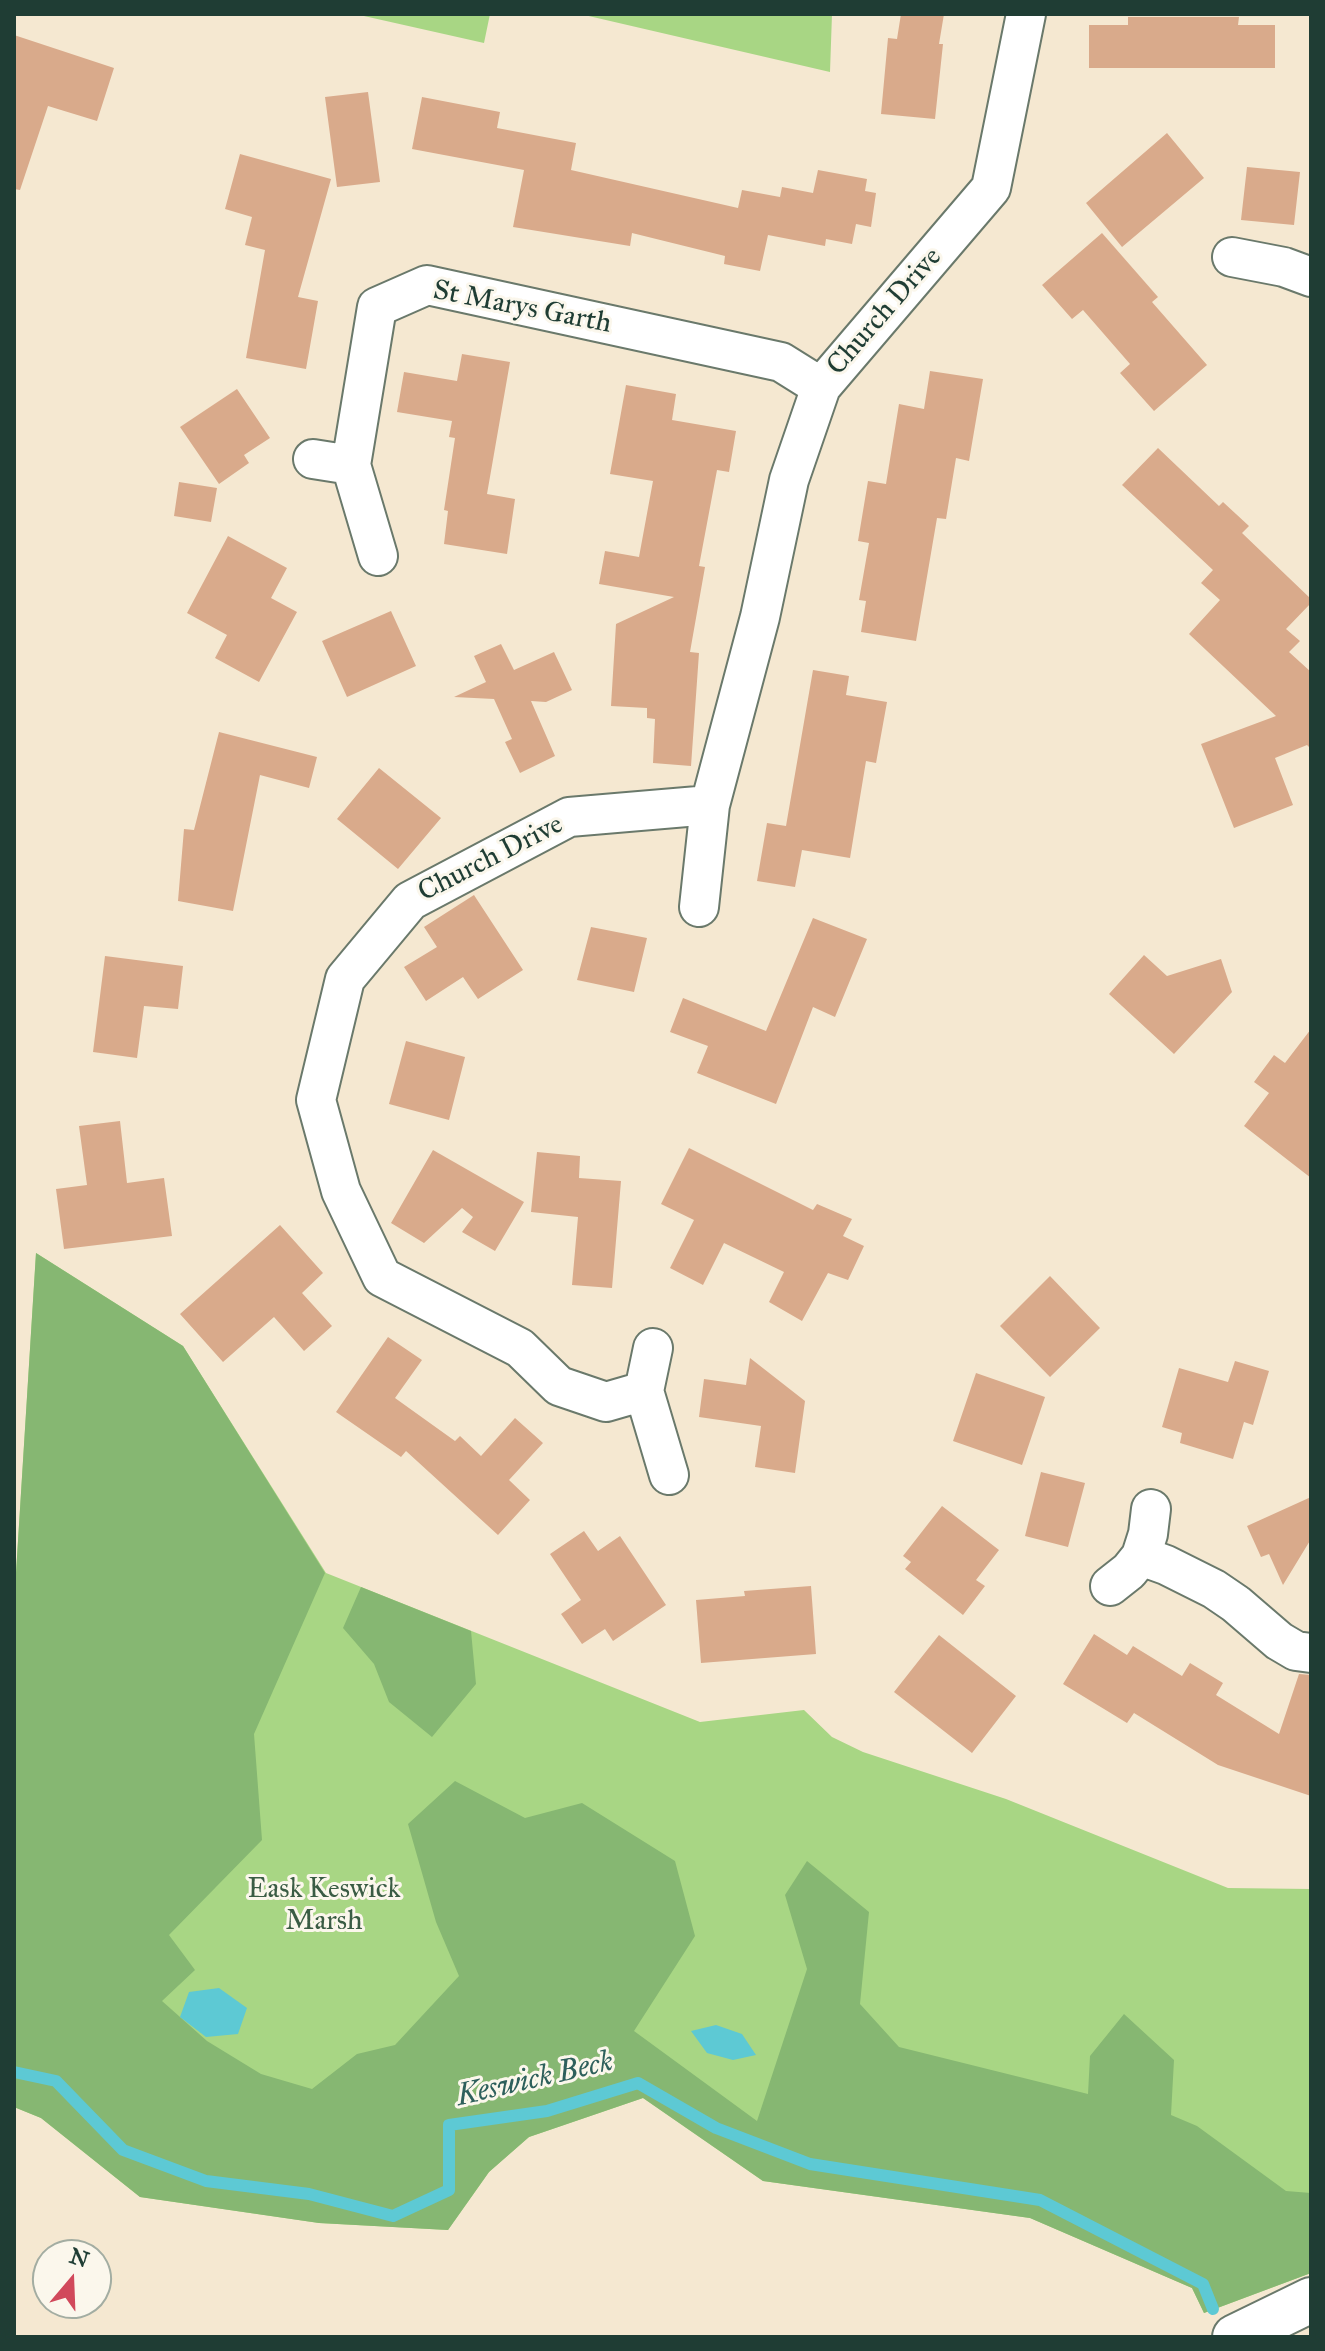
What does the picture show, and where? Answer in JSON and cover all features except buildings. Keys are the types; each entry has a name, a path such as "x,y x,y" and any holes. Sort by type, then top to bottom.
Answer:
{"street":[{"name":"Church Drive","path":"699,907 710,805 760,617 789,480 821,387 991,188 1026,14"},
{"path":"1232,257 1284,267 1311,277"},
{"name":"St Marys Garth","path":"378,556 351,465 377,307 427,285 781,362 821,387"},
{"path":"313,459 351,465"},
{"name":"Church Drive","path":"644,1391 606,1402 559,1386 520,1348 382,1277 341,1191 316,1100 345,979 410,901 569,817 710,805"},
{"path":"653,1348 644,1391 669,1475"},
{"path":"1110,1586 1129,1571 1141,1556 1151,1509"},
{"path":"1141,1556 1214,1589 1247,1612 1279,1641 1296,1651 1311,1653"},
{"path":"1245,2332 1311,2300"}],"green space":[{"path":"355,14 490,14 484,43"},
{"path":"580,14 832,14 830,72"},
{"name":"Eask Keswick Marsh","path":"36,1253 183,1346 326,1573 700,1722 804,1710 832,1737 863,1752 1006,1799 1228,1888 1311,1889 1311,2273 1204,2313 1192,2288 1030,2218 763,2181 643,2098 529,2137 489,2172 448,2230 319,2223 140,2197 41,2118 14,2107 14,1605"},
{"path":"36,1253 183,1346 325,1573 254,1734 262,1840 169,1935 195,1970 162,2001 207,2041 261,2074 312,2089 357,2054 395,2045 459,1976 436,1922 408,1824 455,1781 525,1818 582,1803 675,1861 695,1936 634,2031 757,2121 807,1969 785,1895 807,1861 869,1912 860,2004 899,2047 1088,2094 1090,2056 1124,2014 1174,2060 1171,2115 1197,2126 1286,2191 1311,2193 1311,2273 1204,2313 1192,2288 1030,2218 763,2181 643,2098 529,2137 489,2172 448,2230 319,2223 140,2197 41,2118 14,2107 14,1605"},
{"path":"361,1587 471,1631 476,1684 432,1737 389,1702 374,1664 343,1628"}],"water":[{"path":"219,1988 247,2008 238,2034 206,2037 180,2017 189,1992"},
{"path":"716,2025 742,2034 756,2055 733,2060 707,2053 691,2031"}],"waterway":[{"name":"Keswick Beck","path":"14,2072 56,2081 123,2150 206,2181 309,2194 393,2216 449,2190 449,2125 547,2111 638,2083 716,2128 810,2164 1040,2200 1203,2284 1213,2309"}]}
